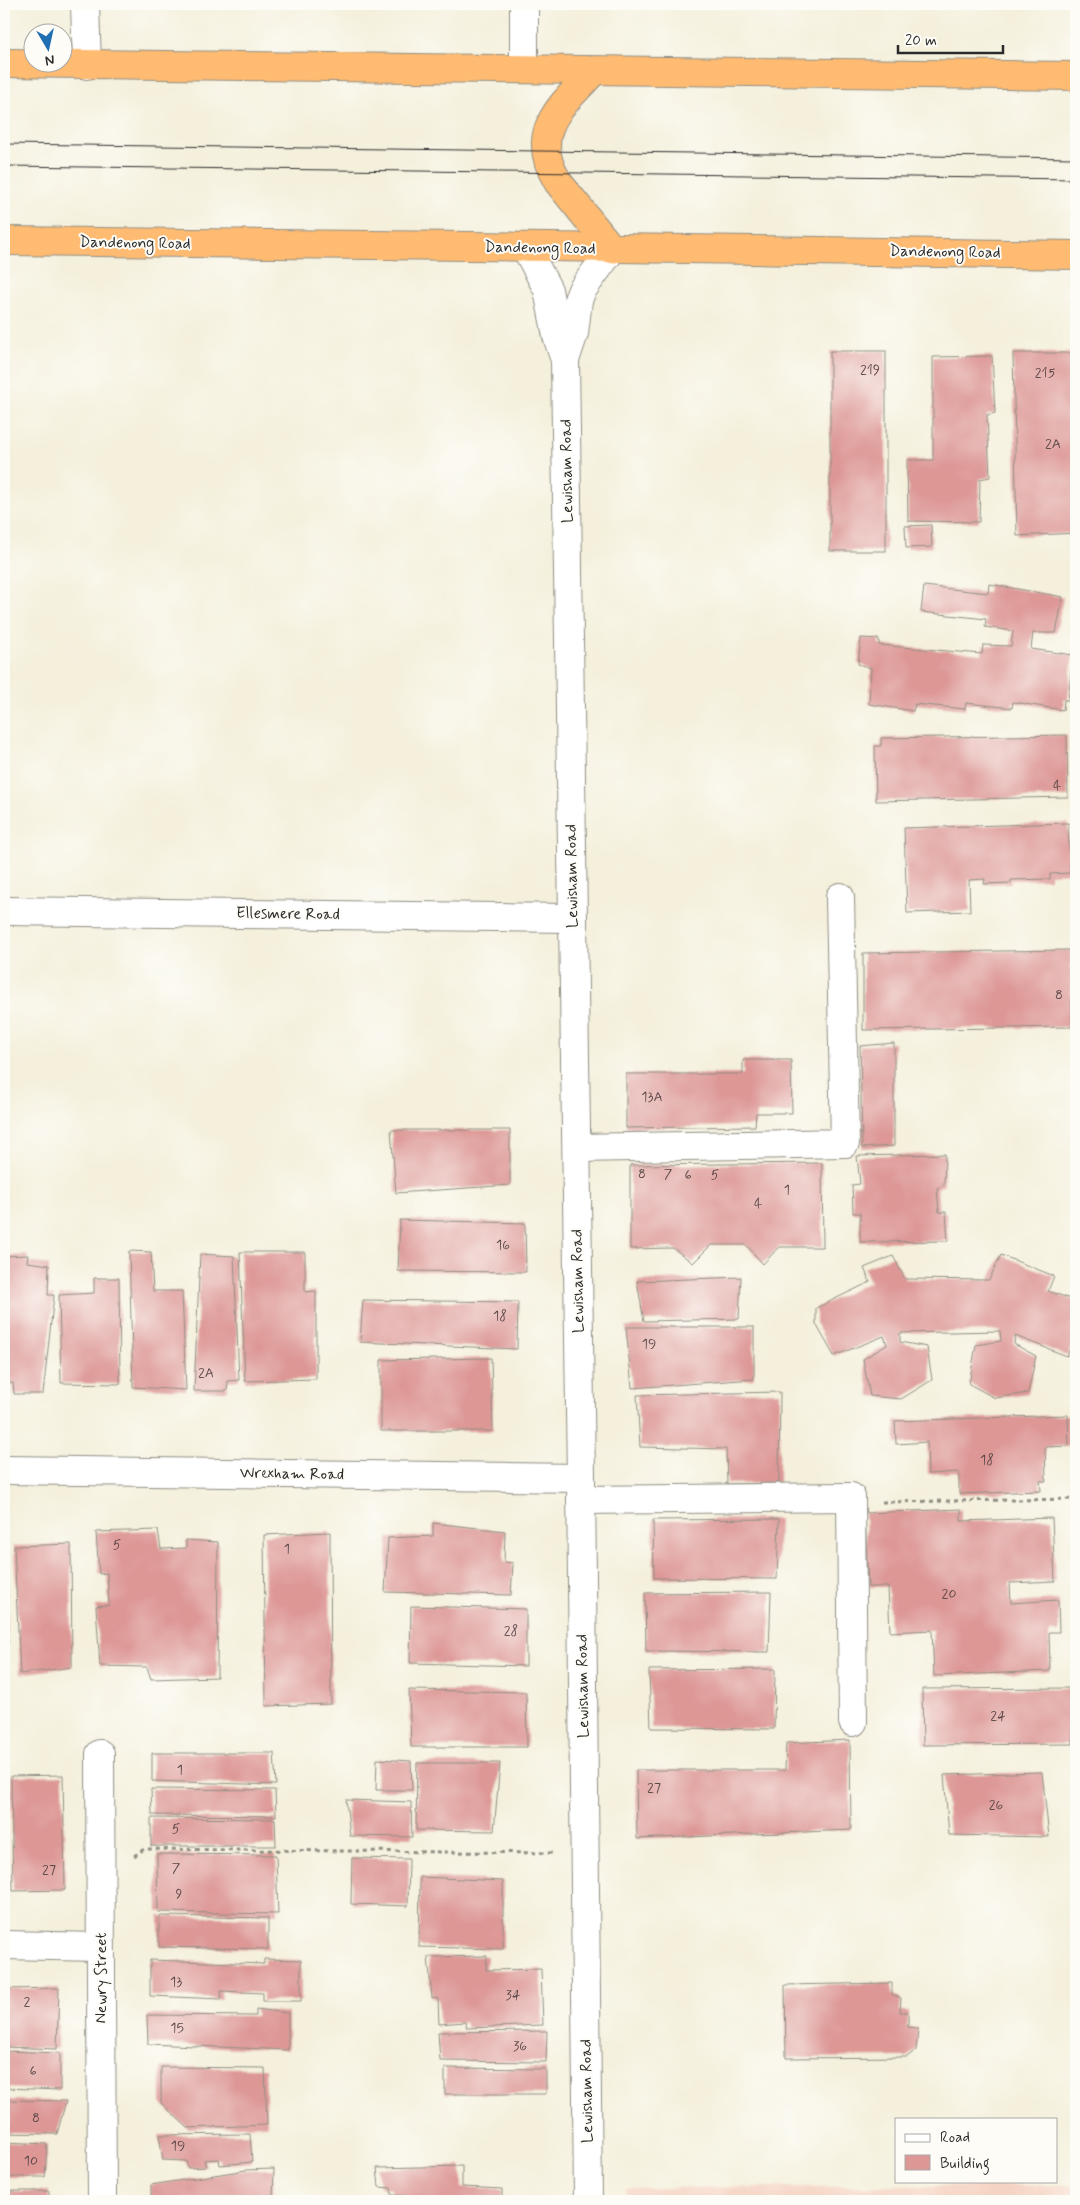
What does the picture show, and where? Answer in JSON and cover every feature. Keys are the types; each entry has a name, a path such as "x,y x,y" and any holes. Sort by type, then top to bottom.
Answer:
{"highway":[{"path":"4,63 1076,76"},
{"path":"594,71 557,111 549,124 545,150 552,172 558,182 612,249"},
{"name":"Dandenong Road","path":"4,242 612,249 798,249 1076,255"}],"street":[{"path":"85,4 87,65"},
{"path":"524,4 524,70"},
{"name":"Lewisham Road","path":"526,248 548,290 557,336 565,360 581,1489 588,2201"},
{"name":"Lewisham Road","path":"565,360 574,333 578,300 582,290 612,249"},
{"path":"576,1148 844,1143 840,897"},
{"name":"Ellesmere Road","path":"4,911 572,918"},
{"name":"Wrexham Road","path":"4,1470 851,1497 851,1502"},
{"path":"851,1502 853,1722"},
{"name":"Newry Street","path":"100,1754 102,2201"},
{"path":"4,1945 100,1947"}],"path":[{"path":"851,1502 1076,1499"},
{"path":"127,1860 144,1849 558,1852"}],"shaded area":[{"path":"1076,2185 1076,2201 626,2201 626,2188"}],"building":[{"path":"830,351 886,351 886,551 830,551"},
{"path":"1013,353 1076,353 1076,533 1017,536"},
{"path":"992,356 995,413 987,415 990,477 980,479 979,522 908,521 907,460 933,460 933,357"},
{"path":"931,525 932,547 906,548 905,526"},
{"path":"989,584 1063,597 1056,633 1033,633 1031,649 1073,655 1068,700 1064,700 1063,710 1013,702 1012,708 966,703 965,709 915,704 913,711 869,704 871,668 858,664 861,638 879,639 879,645 982,654 983,645 1011,646 1013,631 985,627 986,619 921,612 924,586 988,593"},
{"path":"1067,735 1068,797 876,801 875,746 881,746 881,738"},
{"path":"1068,823 1070,873 1050,874 1050,879 1011,880 1011,883 984,884 985,879 969,880 970,911 907,913 904,828"},
{"path":"1071,950 1072,1027 863,1030 863,953"},
{"path":"894,1043 894,1146 862,1148 860,1046"},
{"path":"743,1060 791,1060 792,1113 756,1113 755,1126 626,1128 626,1074 743,1074"},
{"path":"391,1130 510,1130 510,1185 396,1193"},
{"path":"945,1154 944,1185 937,1188 939,1212 946,1212 948,1241 860,1242 860,1213 853,1213 852,1185 860,1184 857,1156"},
{"path":"822,1163 823,1247 779,1247 763,1264 746,1245 711,1245 693,1263 673,1248 630,1249 630,1165"},
{"path":"400,1220 525,1223 526,1272 398,1271"},
{"path":"129,1251 151,1252 153,1291 182,1291 186,1390 133,1387"},
{"path":"240,1252 305,1252 305,1292 316,1291 316,1379 245,1381"},
{"path":"200,1254 234,1256 239,1380 228,1381 227,1391 194,1391"},
{"path":"28,1255 27,1262 49,1265 48,1295 54,1295 43,1394 14,1394 13,1383 4,1383 4,1256"},
{"path":"1001,1255 1054,1276 1048,1291 1076,1301 1076,1334 1067,1356 1015,1336 1014,1344 1036,1356 1028,1393 995,1398 969,1384 976,1345 1001,1341 1000,1331 900,1333 900,1342 927,1347 932,1380 901,1399 870,1396 863,1359 887,1345 884,1336 834,1356 816,1324 816,1308 870,1282 864,1268 893,1256 905,1279 989,1280"},
{"path":"741,1277 739,1319 644,1321 637,1281"},
{"path":"94,1278 119,1278 120,1384 61,1383 59,1295 94,1293"},
{"path":"363,1300 518,1302 517,1349 360,1342"},
{"path":"626,1327 754,1327 754,1379 632,1388"},
{"path":"491,1358 493,1431 381,1431 381,1360"},
{"path":"780,1392 779,1483 727,1484 726,1449 640,1447 637,1395"},
{"path":"1068,1415 1069,1446 1045,1447 1046,1481 1040,1481 1041,1491 959,1494 959,1472 928,1474 927,1442 896,1444 895,1421"},
{"path":"961,1509 961,1521 1052,1518 1055,1581 1010,1583 1011,1603 1058,1600 1059,1632 1049,1632 1050,1671 934,1676 932,1630 890,1632 888,1587 868,1587 865,1513"},
{"path":"779,1519 777,1579 654,1578 653,1520"},
{"path":"433,1523 505,1531 504,1562 513,1563 511,1595 385,1592 388,1538 433,1536"},
{"path":"158,1530 161,1549 186,1548 186,1540 218,1542 217,1677 151,1679 147,1667 100,1666 96,1606 109,1605 107,1573 99,1574 96,1532"},
{"path":"330,1532 331,1704 266,1706 264,1535"},
{"path":"4,1542 6,1542 8,1644 4,1645"},
{"path":"71,1544 72,1667 20,1674 14,1546"},
{"path":"771,1592 769,1652 646,1651 645,1593"},
{"path":"411,1606 526,1609 526,1666 410,1663"},
{"path":"775,1669 774,1729 651,1728 649,1670"},
{"path":"1073,1688 1073,1744 923,1745 922,1689"},
{"path":"409,1690 526,1692 527,1747 411,1747"},
{"path":"850,1740 851,1830 637,1839 636,1770 785,1770 786,1743"},
{"path":"152,1753 274,1753 276,1785 152,1781"},
{"path":"377,1759 411,1761 412,1790 376,1790"},
{"path":"417,1763 500,1763 494,1831 416,1830"},
{"path":"1042,1772 1049,1837 949,1835 944,1775"},
{"path":"63,1775 65,1890 13,1891 11,1776"},
{"path":"151,1789 275,1790 276,1816 152,1815"},
{"path":"346,1800 411,1802 412,1837 350,1836"},
{"path":"151,1818 275,1819 276,1846 151,1846"},
{"path":"157,1854 276,1855 278,1914 158,1912"},
{"path":"5,1857 6,1894 4,1894"},
{"path":"352,1858 409,1859 408,1906 351,1904"},
{"path":"420,1877 503,1881 503,1949 419,1947"},
{"path":"159,1916 268,1918 268,1949 159,1947"},
{"path":"487,1956 486,1970 541,1969 543,2025 467,2028 465,2022 439,2024 438,1999 432,1998 428,1957"},
{"path":"264,1959 301,1960 301,2001 263,2001 263,1993 221,1991 222,1999 150,1996 150,1960 264,1964"},
{"path":"892,1983 892,1994 901,1998 900,2012 908,2012 908,2027 918,2028 916,2050 907,2057 786,2058 785,1985"},
{"path":"59,1988 57,2049 4,2047 4,1989"},
{"path":"256,2009 288,2013 288,2050 148,2044 147,2015 256,2016"},
{"path":"547,2031 546,2062 440,2061 438,2032"},
{"path":"4,2051 60,2053 60,2090 4,2088"},
{"path":"161,2067 265,2068 267,2125 188,2128 161,2103"},
{"path":"445,2068 546,2069 546,2094 445,2094"},
{"path":"4,2100 66,2101 57,2134 4,2133"},
{"path":"250,2134 252,2162 220,2165 219,2159 204,2160 206,2167 188,2168 186,2161 163,2160 159,2135"},
{"path":"4,2142 47,2144 45,2177 4,2177"},
{"path":"462,2166 462,2187 502,2189 502,2201 408,2201 408,2196 392,2195 391,2188 379,2187 377,2168"},
{"path":"274,2169 273,2201 151,2201 151,2185 246,2170"},
{"path":"4,2191 49,2191 49,2201 4,2201"}],"tram line":[{"path":"4,144 1076,158"},
{"path":"4,166 1076,179"}]}
